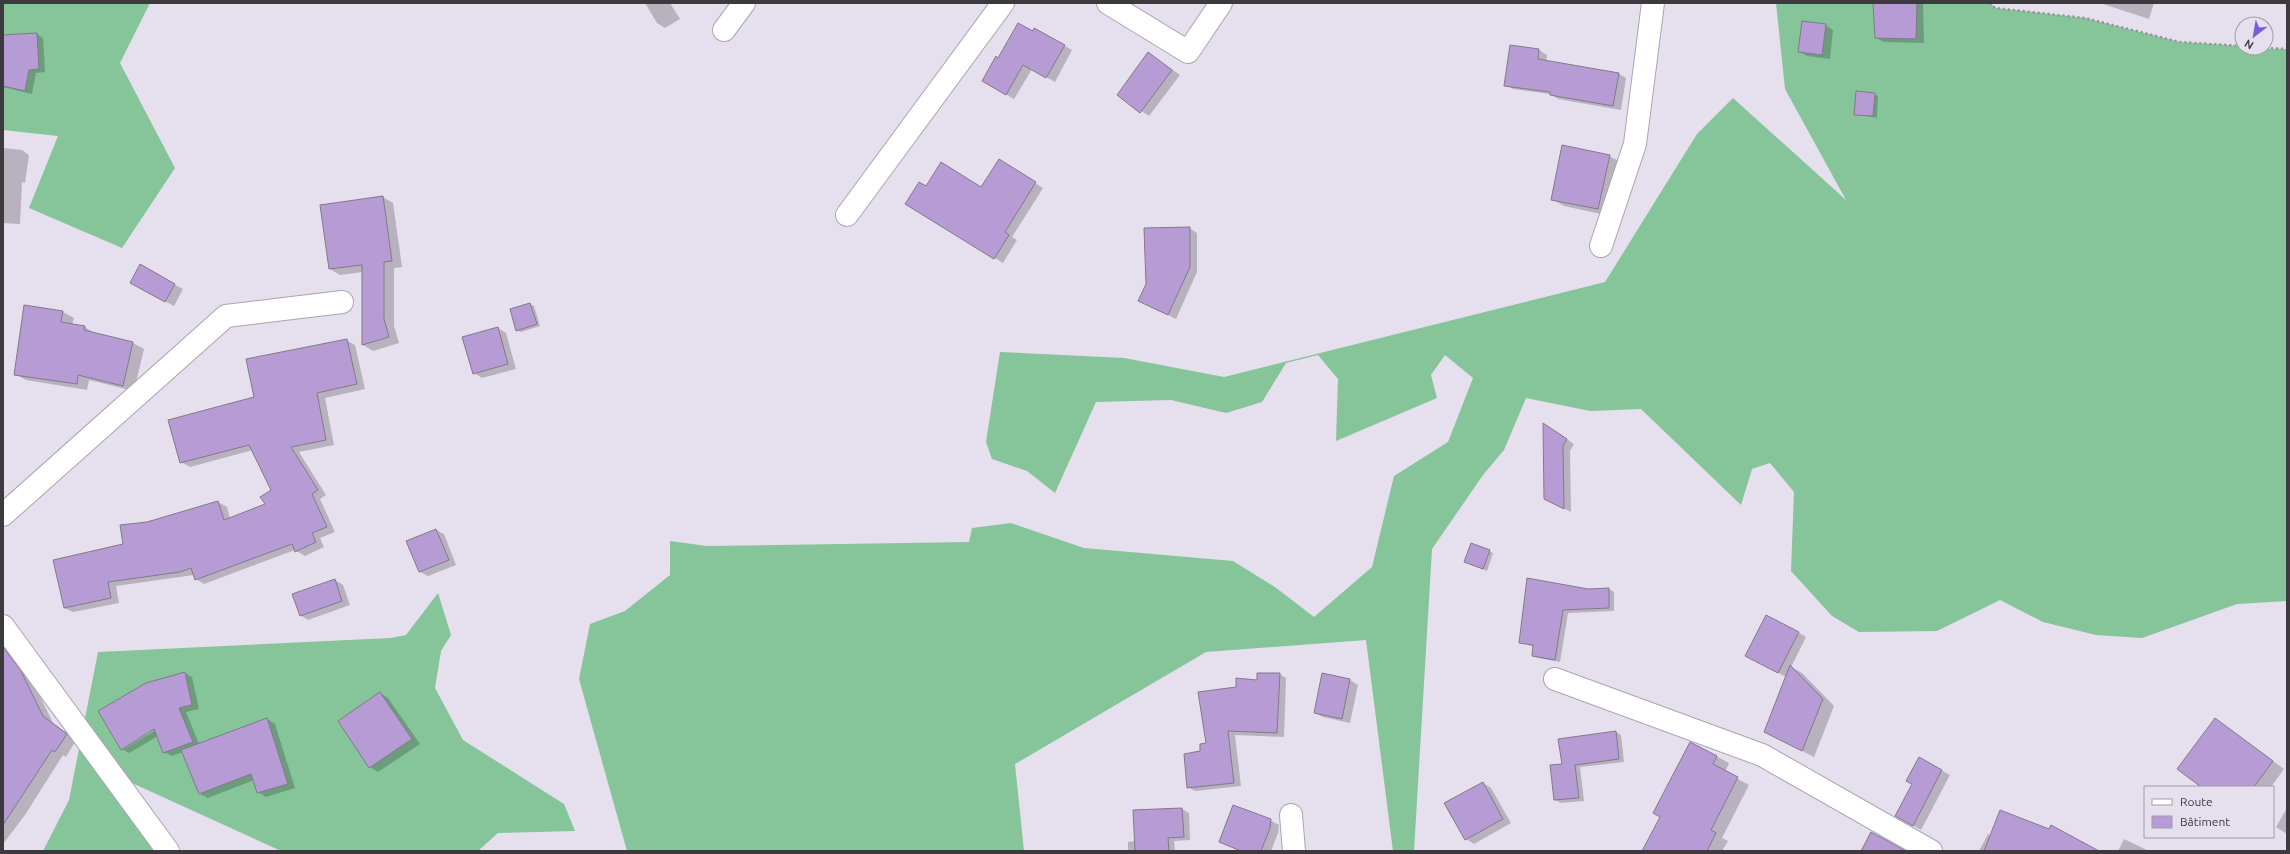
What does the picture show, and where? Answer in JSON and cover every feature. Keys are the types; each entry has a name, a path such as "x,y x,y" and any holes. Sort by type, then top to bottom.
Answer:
{"street":[{"path":"724,30 744,3"},
{"path":"847,214 1003,3"},
{"path":"1108,3 1188,52 1222,3"},
{"path":"1601,246 1635,144 1652,3"},
{"path":"3,515 226,316 342,302"},
{"path":"3,626 168,851"},
{"path":"1555,678 1762,755 1931,851"},
{"path":"1291,815 1294,851"}],"path":[{"path":"1990,3 1996,8 2085,18 2180,42 2234,45"},
{"path":"2274,48 2287,49"}],"green space":[{"path":"3,3 150,3 120,63 175,168 122,248 29,208 58,136 3,130"},
{"path":"1776,3 1990,3 1996,8 2085,18 2180,42 2234,45 2234,56 2274,56 2274,49 2287,49 2287,601 2237,604 2142,638 2096,635 2043,622 2000,600 1937,631 1859,632 1832,616 1791,571 1794,492 1770,463 1752,469 1741,505 1641,409 1590,411 1526,398 1504,450 1483,475 1432,549 1414,851 1393,851 1366,640 1206,652 1015,764 1024,851 627,851 579,679 590,624 625,611 670,575 670,541 707,546 969,542 972,528 1011,523 1084,548 1233,561 1275,587 1314,617 1372,567 1394,476 1448,442 1473,378 1445,355 1431,375 1437,398 1336,441 1338,379 1318,355 1286,363 1262,402 1226,413 1171,400 1096,402 1055,493 1027,471 992,459 986,442 1000,352 1124,358 1224,377 1605,282 1697,134 1733,98 1846,200 1785,89"},
{"path":"438,593 451,635 441,651 435,688 463,740 564,804 575,831 498,833 478,851 281,851 121,778 163,851 43,851 69,800 98,652 391,638 406,635"}],"building":[{"path":"1873,3 1917,3 1916,39 1875,38"},
{"path":"1802,21 1826,24 1822,55 1798,52"},
{"path":"1018,23 1033,31 1034,28 1065,45 1046,78 1023,65 1006,95 982,81 996,56 998,58"},
{"path":"37,33 39,69 29,70 25,91 3,86 3,35"},
{"path":"1510,45 1539,49 1538,59 1619,73 1613,106 1550,95 1550,92 1504,86"},
{"path":"1148,52 1172,70 1140,113 1117,95"},
{"path":"1856,91 1875,93 1873,116 1854,115"},
{"path":"1562,145 1610,155 1598,209 1551,200"},
{"path":"999,159 1036,182 1005,232 1009,235 994,259 905,204 919,182 926,186 941,162 981,187"},
{"path":"383,196 392,261 384,262 384,319 389,337 362,345 362,265 329,269 320,205"},
{"path":"1190,227 1190,267 1168,315 1138,301 1146,284 1144,228"},
{"path":"140,264 175,284 165,302 130,283"},
{"path":"530,303 537,324 516,331 510,309"},
{"path":"24,305 63,311 61,322 85,326 84,330 133,342 123,386 78,375 77,384 14,375"},
{"path":"498,327 508,364 473,374 462,337"},
{"path":"347,339 357,384 317,393 326,440 291,447 318,490 312,494 327,527 312,533 316,542 295,552 292,544 195,580 191,568 180,572 108,582 111,598 64,608 53,560 123,544 120,525 147,522 218,501 224,520 265,504 260,497 271,490 249,445 180,463 168,420 254,397 246,359"},
{"path":"1543,423 1567,439 1563,446 1564,509 1544,499"},
{"path":"436,529 449,560 419,572 406,541"},
{"path":"1471,543 1490,550 1483,569 1464,562"},
{"path":"1527,578 1588,589 1609,588 1609,608 1563,610 1555,660 1532,656 1533,645 1519,643"},
{"path":"335,579 342,601 300,616 292,594"},
{"path":"1766,615 1799,632 1778,673 1745,656"},
{"path":"3,647 21,671 43,716 67,734 55,752 52,750 3,825"},
{"path":"1790,665 1823,699 1802,751 1764,732"},
{"path":"185,672 192,705 179,708 193,742 163,753 154,729 121,750 98,711 146,683"},
{"path":"1257,673 1280,673 1277,733 1228,731 1234,783 1187,788 1184,754 1200,751 1200,744 1206,743 1198,692 1236,687 1236,678 1257,680"},
{"path":"1322,673 1350,679 1342,719 1314,713"},
{"path":"380,692 412,739 369,768 338,721"},
{"path":"267,718 288,784 257,793 251,774 199,794 181,750"},
{"path":"2215,718 2273,761 2255,786 2200,786 2177,769"},
{"path":"1616,731 1619,759 1575,765 1579,798 1554,800 1550,765 1562,764 1558,739"},
{"path":"1690,742 1717,756 1713,764 1738,777 1711,830 1716,833 1707,851 1642,851 1660,817 1653,813"},
{"path":"1919,757 1942,770 1913,826 1895,816 1912,784 1906,781"},
{"path":"1483,782 1503,819 1465,840 1444,803"},
{"path":"1233,805 1271,819 1270,828 1261,851 1241,851 1219,842"},
{"path":"1182,808 1184,837 1168,838 1169,851 1135,851 1133,810"},
{"path":"2000,810 2049,829 2051,825 2099,851 1984,851"},
{"path":"1871,832 1906,851 1861,851"}]}
